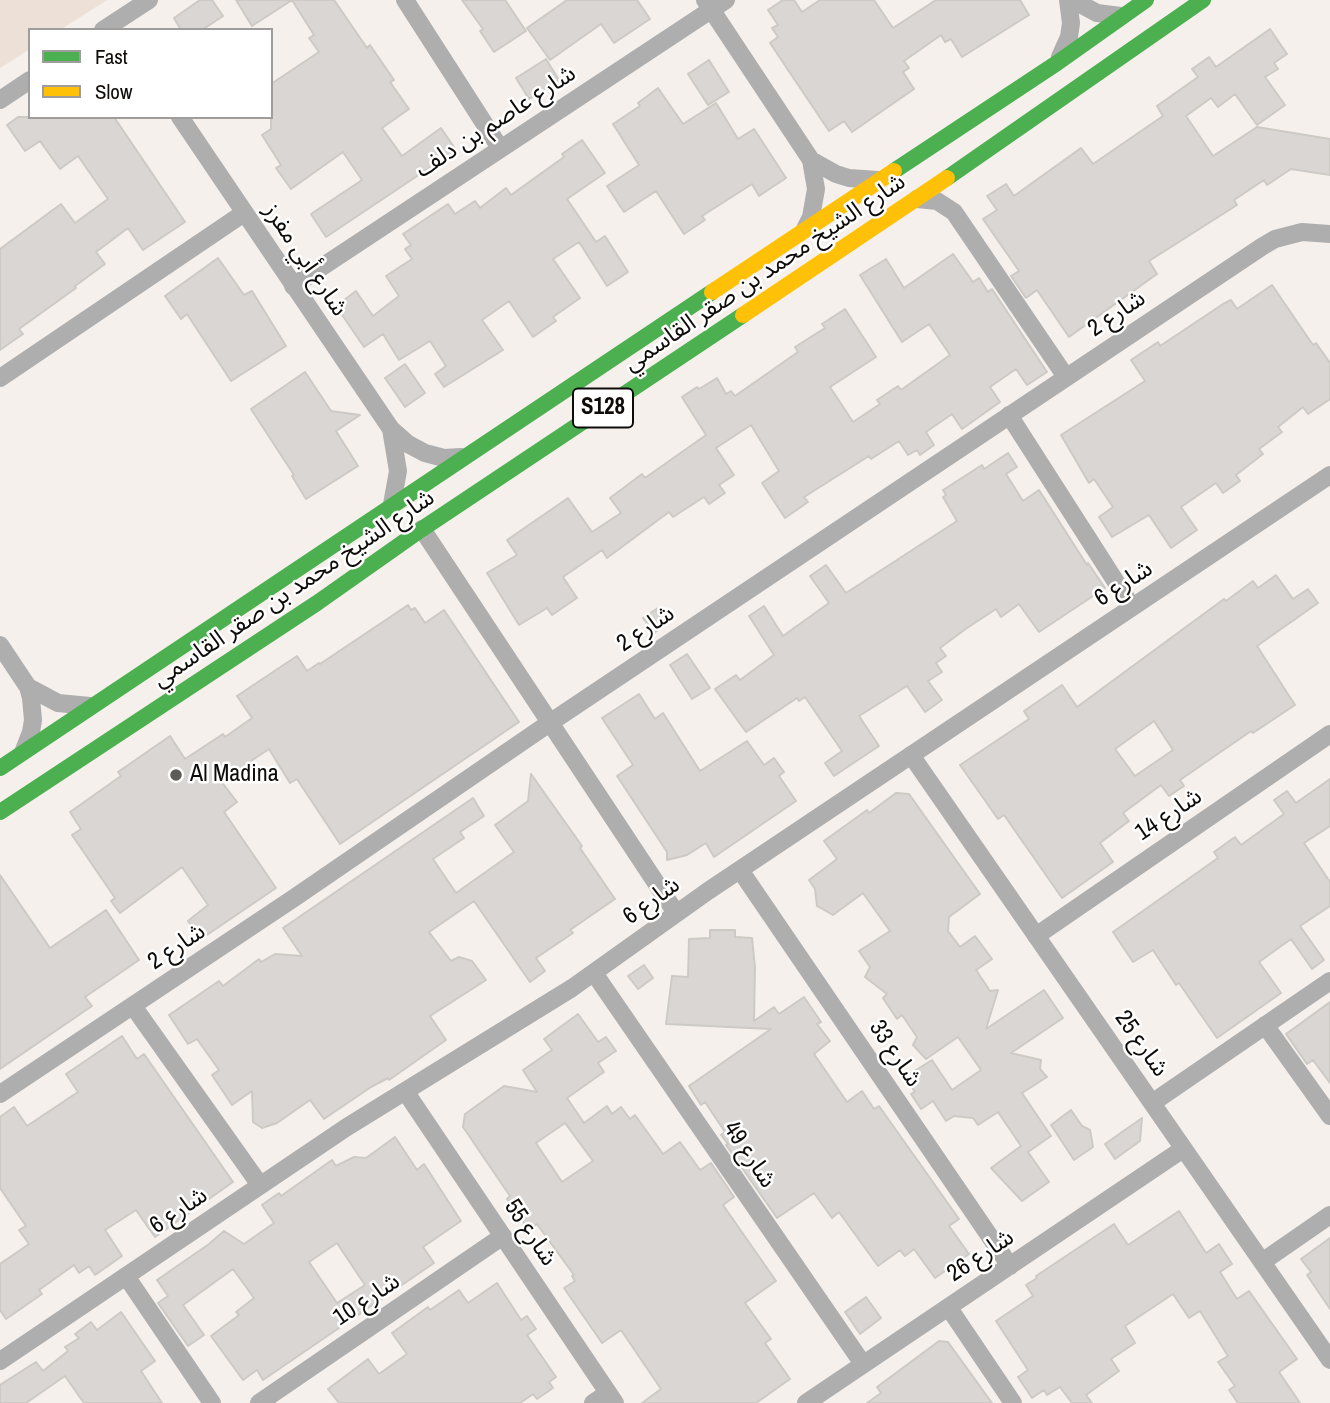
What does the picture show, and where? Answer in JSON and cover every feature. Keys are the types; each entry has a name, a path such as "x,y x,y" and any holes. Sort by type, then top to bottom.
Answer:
{"main road":[{"name":"شارع الشيخ محمد بن صقر القاسمي","path":"0,768 392,504 1057,63 1146,0"},
{"name":"شارع الشيخ محمد بن صقر القاسمي","path":"0,813 917,199 1203,0"},
{"path":"712,335 724,316 726,283"}],"street":[{"path":"113,27 149,0"},
{"path":"405,0 500,148"},
{"path":"1057,63 1069,37 1070,0 1097,13 1121,16"},
{"path":"714,3 811,160 816,189 813,210 804,230"},
{"name":"شارع عاصم بن دلف","path":"293,286 714,3"},
{"path":"0,100 28,81"},
{"name":"شارع أبي مفرز","path":"181,119 391,429 408,444 425,453 444,458 463,457"},
{"path":"811,160 836,174 864,181 878,180"},
{"path":"917,199 937,201 954,212 1066,377"},
{"path":"0,378 244,213"},
{"name":"شارع 2","path":"0,1094 1263,246 1275,239 1302,232 1330,234"},
{"path":"1009,415 1132,607"},
{"name":"شارع أبي مفرز","path":"391,429 398,471 392,504"},
{"name":"شارع 6","path":"0,1361 260,1185 594,973 676,913 1330,475"},
{"path":"422,529 676,913"},
{"path":"0,645 28,687 33,709 31,732 22,752"},
{"path":"28,687 58,703 92,706"},
{"name":"شارع 14","path":"1036,936 1330,734"},
{"name":"شارع 25","path":"911,755 1330,1360"},
{"name":"شارع 33","path":"740,870 1010,1266"},
{"name":"شارع 49","path":"594,973 863,1364"},
{"path":"1152,1103 1330,981"},
{"path":"133,1006 260,1185"},
{"path":"1265,1025 1330,1116"},
{"name":"شارع 55","path":"405,1091 503,1237 605,1400"},
{"name":"شارع 26","path":"806,1403 1183,1149"},
{"path":"1262,1262 1330,1215"},
{"name":"شارع 10","path":"259,1403 503,1237"},
{"path":"126,1276 212,1403"},
{"path":"949,1308 1013,1403"}],"shaded area":[{"path":"0,0 107,0 63,28 28,28 28,50 0,68"}],"building":[{"path":"200,0 212,0 223,16 205,28 180,28 174,18"},
{"path":"236,0 292,0 252,26"},
{"path":"292,0 334,0 367,48 370,45 394,80 390,82 409,109 382,128 402,156 441,128 456,150 326,237 311,214 362,180 343,152 291,189 276,168 281,165 262,135 271,129 273,83 319,52 309,38 314,35"},
{"path":"462,0 505,0 526,31 494,52 480,31 483,29"},
{"path":"567,0 637,0 650,19 614,43 601,24 550,60 527,28"},
{"path":"783,0 794,0 802,12 820,0 874,0 893,28 936,0 1020,0 1029,15 962,57 951,39 945,42 941,35 904,61 909,68 903,72 914,89 852,132 844,121 829,131 770,43 778,37 772,28 778,25 768,10"},
{"path":"1270,29 1287,54 1274,63 1278,69 1265,77 1285,105 1257,125 1235,94 1218,107 1211,98 1186,116 1213,156 1257,127 1330,139 1330,175 1291,169 1267,185 1264,180 1234,200 1237,205 1149,261 1157,274 1069,337 1037,290 1026,298 1011,276 1019,271 983,219 997,210 987,196 1006,184 1014,196 1081,148 1093,164 1163,116 1157,106 1198,77 1192,69 1209,57 1216,67"},
{"path":"546,59 559,80 529,99 516,78"},
{"path":"709,60 729,92 708,105 688,74"},
{"path":"658,88 683,124 716,103 738,139 754,129 786,178 759,196 752,184 702,216 705,220 684,234 656,191 624,212 607,186 639,165 613,124 640,106 638,103"},
{"path":"18,117 115,119 185,222 143,250 128,228 96,252 105,264 19,329 23,334 0,350 0,249 61,204 75,223 108,199 78,156 60,169 40,141 25,151 7,125"},
{"path":"582,140 605,173 567,199 596,242 605,236 628,272 607,286 579,242 553,259 580,298 553,317 556,321 533,337 509,301 482,320 503,350 444,387 435,374 446,366 430,341 399,360 383,334 364,347 336,306 356,291 373,316 399,296 386,276 412,259 405,249 411,245 403,234 448,204 455,214 475,201 480,208 506,188 511,195 564,157 562,154"},
{"path":"953,254 973,282 979,278 988,292 992,289 1047,372 1027,385 1016,369 990,387 1000,402 962,429 952,414 926,432 934,445 920,455 917,450 908,455 899,441 871,459 869,456 804,497 808,502 785,518 762,483 779,471 751,425 716,448 734,475 719,485 725,493 709,504 704,497 673,517 669,512 607,558 602,550 563,577 577,598 552,615 547,608 519,625 487,573 517,555 507,540 568,498 592,532 621,513 610,498 642,474 645,478 706,435 682,397 697,387 699,389 717,378 726,394 731,391 735,396 798,352 795,347 825,328 822,324 845,309 876,357 830,387 853,422 880,404 877,400 898,386 901,390 950,355 929,324 902,342 860,275 886,259 904,288"},
{"path":"218,258 244,295 252,291 286,346 231,381 187,314 181,319 165,296"},
{"path":"1272,285 1313,345 1316,343 1330,363 1330,399 1308,414 1303,407 1278,427 1282,432 1259,449 1263,454 1236,475 1240,481 1223,493 1216,483 1181,507 1197,530 1171,548 1149,515 1112,537 1099,517 1113,507 1094,479 1089,483 1061,435 1145,381 1131,360 1158,342 1160,346 1223,304 1231,300 1237,309"},
{"path":"405,364 425,393 405,407 385,378"},
{"path":"305,372 331,411 360,415 336,431 358,466 306,499 292,476 294,475 251,409"},
{"path":"1008,453 1017,467 1006,474 1023,501 1039,490 1105,588 1039,632 1019,604 1001,617 996,609 967,628 940,648 946,656 936,663 942,672 928,681 942,700 925,712 907,686 859,716 879,746 834,776 825,763 842,751 805,697 799,701 797,698 746,732 715,689 736,675 740,680 774,655 749,616 764,606 783,636 829,603 810,576 826,565 846,593 957,521 943,497 946,495 943,490 982,465 984,469"},
{"path":"1276,575 1293,599 1308,589 1318,603 1257,646 1295,705 1253,733 1251,731 1180,780 1184,786 1169,796 1161,785 1123,813 1129,821 1100,843 1113,862 1062,898 1004,815 998,819 960,765 1029,719 1024,711 1062,685 1077,707 1224,599 1226,601 1253,581 1258,588","holes":["1154,721 1173,750 1135,776 1115,749"]},
{"path":"408,605 411,610 415,608 425,623 444,610 519,722 340,844 297,779 290,783 269,749 221,781 237,802 224,812 276,888 201,939 188,921 208,905 182,867 120,913 111,901 115,898 72,835 81,829 70,812 121,776 118,772 170,736 185,759 223,734 225,737 252,718 237,696 297,656 307,671"},
{"path":"658,608 668,623 654,633 643,618"},
{"path":"687,654 710,688 692,699 670,665"},
{"path":"639,694 655,719 663,713 700,771 747,741 764,765 774,758 784,772 779,776 796,801 714,857 706,843 687,855 667,860 667,852 617,776 633,765 602,718"},
{"path":"531,774 582,846 580,848 615,899 570,930 573,933 536,958 545,971 530,982 474,901 429,932 451,961 459,957 472,961 486,980 430,1016 446,1040 389,1080 388,1078 371,1087 324,1119 310,1100 277,1123 262,1128 253,1122 252,1091 232,1105 212,1075 219,1070 197,1039 188,1044 169,1015 219,981 223,986 259,959 261,962 275,954 302,956 283,928 473,798 484,816 460,832 464,838 433,859 456,893 514,852 495,825 528,801"},
{"path":"1330,779 1330,826 1304,843 1330,882 1330,906 1300,926 1324,960 1312,969 1291,939 1259,962 1281,993 1217,1038 1153,950 1133,962 1113,932 1218,858 1214,852 1235,837 1241,845 1284,814 1274,800 1287,791 1296,803"},
{"path":"896,793 909,794 980,894 949,917 948,931 960,947 975,936 992,959 976,970 990,991 998,990 986,1029 1044,990 1063,1018 1011,1053 1041,1060 1040,1069 1047,1077 1022,1093 1051,1136 1028,1152 1049,1182 1022,1201 991,1168 1021,1146 998,1112 978,1125 973,1118 954,1116 946,1121 933,1101 921,1109 911,1094 915,1092 905,1077 932,1060 952,1090 981,1070 958,1037 926,1059 913,1045 917,1037 902,1015 897,1019 883,998 887,994 865,977 870,967 859,951 890,931 863,893 833,915 817,906 815,889 809,880 837,859 824,841"},
{"path":"0,875 50,948 106,910 139,960 85,997 92,1006 0,1069"},
{"path":"710,930 735,930 735,937 752,938 755,967 754,1021 774,1007 779,1014 804,997 821,1022 817,1024 830,1041 814,1054 847,1102 862,1091 874,1109 879,1106 959,1219 949,1226 969,1254 935,1278 914,1249 905,1256 900,1250 878,1266 839,1212 832,1218 814,1193 777,1218 726,1145 728,1144 721,1135 725,1132 705,1102 701,1105 689,1086 771,1029 666,1024 672,976 688,977 689,939 710,938"},
{"path":"644,965 653,978 638,989 628,976"},
{"path":"1330,1002 1330,1083 1313,1060 1307,1064 1286,1034"},
{"path":"578,1014 598,1042 606,1037 616,1051 598,1063 604,1072 567,1098 584,1123 607,1106 612,1114 621,1107 630,1119 635,1115 663,1154 680,1142 700,1170 711,1163 734,1197 723,1205 776,1281 745,1303 771,1339 765,1343 790,1379 756,1403 642,1403 661,1389 621,1330 602,1343 564,1288 575,1281 572,1276 574,1275 537,1224 529,1230 507,1199 510,1196 463,1127 465,1114 504,1086 537,1092 523,1070 552,1050 544,1039","holes":["565,1123 593,1161 562,1182 536,1143"]},
{"path":"122,1036 137,1059 144,1054 233,1182 155,1237 136,1210 105,1230 122,1256 95,1275 89,1266 79,1273 74,1265 39,1290 42,1294 6,1319 0,1310 0,1264 29,1244 19,1230 26,1226 0,1188 0,1117 14,1107 27,1126 78,1092 66,1074"},
{"path":"1071,1110 1082,1126 1090,1130 1093,1147 1074,1160 1051,1125"},
{"path":"1142,1118 1140,1141 1115,1159 1105,1144"},
{"path":"395,1137 417,1170 424,1164 461,1221 423,1247 434,1263 263,1380 257,1370 243,1380 211,1336 239,1315 236,1312 254,1298 233,1269 183,1305 204,1335 188,1346 158,1303 168,1296 157,1280 224,1231 244,1244 274,1223 262,1205 279,1193 281,1196 332,1160 336,1166 354,1157 366,1158","holes":["337,1243 365,1285 337,1303 309,1262"]},
{"path":"1179,1211 1206,1253 1219,1244 1232,1264 1220,1272 1237,1299 1249,1291 1297,1359 1279,1372 1300,1403 1238,1403 1229,1390 1235,1386 1218,1362 1228,1356 1200,1311 1189,1318 1173,1294 1125,1326 1135,1343 1111,1359 1119,1371 1086,1395 1092,1403 1072,1403 1060,1387 1047,1395 1044,1390 1032,1398 1018,1377 1028,1370 996,1321 1033,1296 1026,1285 1037,1278 1036,1276 1114,1224 1128,1245"},
{"path":"1330,1238 1330,1309 1307,1275 1311,1272 1301,1259"},
{"path":"497,1283 521,1320 527,1316 536,1329 527,1335 556,1377 549,1382 553,1388 537,1399 533,1394 520,1403 339,1403 328,1389 368,1359 379,1374 407,1354 392,1333 428,1307 430,1310 459,1290 468,1303"},
{"path":"866,1297 881,1318 860,1334 845,1312"},
{"path":"121,1312 155,1361 141,1371 162,1403 84,1403 65,1376 26,1403 0,1403 0,1385 36,1362 43,1371 68,1351 65,1347 79,1338 75,1334 91,1322 97,1330"},
{"path":"939,1341 948,1342 992,1403 867,1403 881,1393 877,1387"}],"traffic: fast":[{"path":"894,171 1057,63 1146,0"},
{"path":"947,178 1203,0"},
{"path":"0,768 712,292"},
{"path":"0,812 317,603 422,529 743,315"}],"traffic: slow":[{"path":"712,292 894,171"},
{"path":"743,315 947,178"}],"place":[{"name":"Al Madina","path":"176,775"}]}
